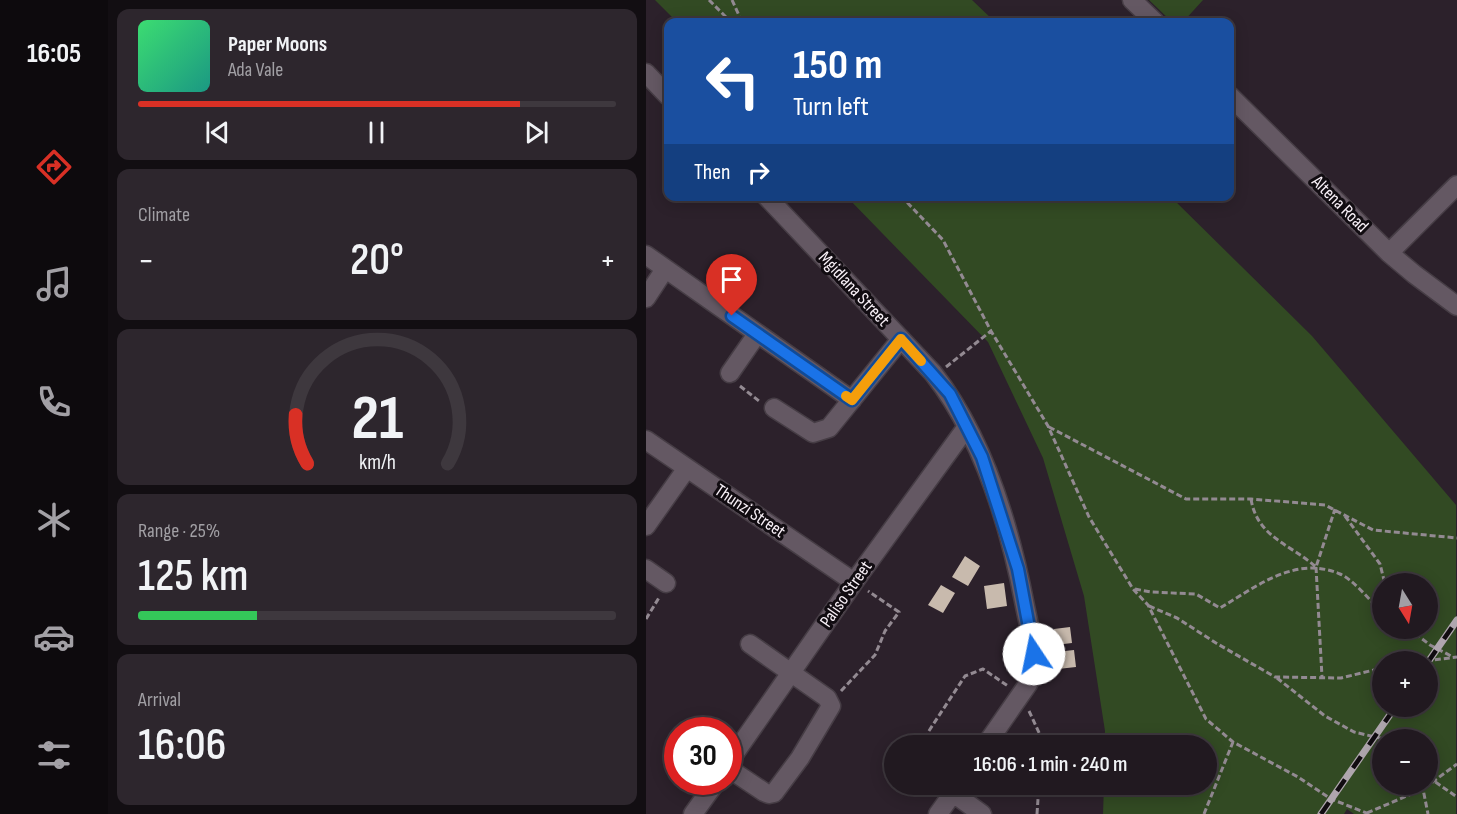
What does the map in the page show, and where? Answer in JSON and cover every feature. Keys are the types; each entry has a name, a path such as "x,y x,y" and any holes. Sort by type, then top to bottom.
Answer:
{"street":[{"path":"1132,0 1151,18"},
{"path":"646,73 664,92"},
{"name":"Altena Road","path":"1234,100 1389,253 1456,306"},
{"path":"1389,253 1456,185"},
{"name":"Mgidlana Street","path":"771,201 933,373 950,394 982,457 1018,569 1035,665 1033,674 1021,694 993,735"},
{"path":"646,255 852,400"},
{"path":"646,298 665,269"},
{"path":"730,373 757,334"},
{"path":"774,408 813,433 829,428 901,339"},
{"name":"Paliso Street","path":"742,743 854,582 967,428"},
{"name":"Thunzi Street","path":"646,440 854,582"},
{"path":"646,526 687,468"},
{"path":"646,569 666,584"},
{"path":"742,777 764,792 774,793 800,758 831,706 830,702 750,644"},
{"path":"693,814 707,795"},
{"path":"938,814 952,795"},
{"path":"962,795 982,814"}],"path":[{"path":"709,0 727,18"},
{"path":"732,0 740,18"},
{"path":"906,201 943,240 991,331 1048,426 1089,517 1133,589 1148,605 1206,719 1233,742 1298,777 1331,799 1368,813 1406,795"},
{"path":"933,373 941,367 948,367 991,331"},
{"path":"730,373 728,377 759,401 774,408"},
{"path":"1048,426 1186,499 1251,499 1326,505 1373,530 1456,538"},
{"path":"1251,499 1253,512 1268,533 1301,554 1316,567 1342,575 1372,603"},
{"path":"1322,677 1316,567 1334,509"},
{"path":"1344,514 1380,564 1382,573"},
{"path":"1133,589 1196,594 1220,608 1277,574 1316,567"},
{"path":"830,702 853,681 875,655 885,631 899,612 854,582"},
{"path":"646,619 666,584"},
{"path":"1148,605 1177,618 1275,677 1326,716 1354,732 1372,736"},
{"path":"1422,639 1455,657"},
{"path":"1438,659 1455,657"},
{"path":"926,735 966,676 983,669 1021,694 1040,735"},
{"path":"1275,677 1341,678 1372,670"},
{"path":"1204,814 1233,742"},
{"path":"1438,778 1456,764"},
{"path":"1438,784 1456,797"},
{"path":"1037,814 1038,795"},
{"path":"1424,795 1428,814"}],"green space":[{"path":"655,0 972,0 991,18 673,18"},
{"path":"1149,0 1203,0 1187,18 1168,18"},
{"path":"851,201 1175,201 1312,336 1456,505 1456,814 1354,814 1347,809 1344,814 1103,814 1104,795 1217,795 1217,735 1105,735 1084,596 1043,458 988,342"}],"building":[{"path":"965,556 980,566 968,586 952,577"},
{"path":"1004,583 1007,606 987,609 984,586"},
{"path":"941,585 955,593 943,613 928,605"},
{"path":"1070,627 1072,643 1056,645 1054,629"},
{"path":"1074,650 1076,667 1058,669 1056,652"}],"railway":[{"path":"1436,651 1457,620"},
{"path":"1321,814 1388,717"}],"slow traffic":[{"path":"846,396 852,400 901,339 921,361"}],"route":[{"path":"732,316 852,400 901,339 933,373 950,394 982,457 1018,569 1034,654"}]}
